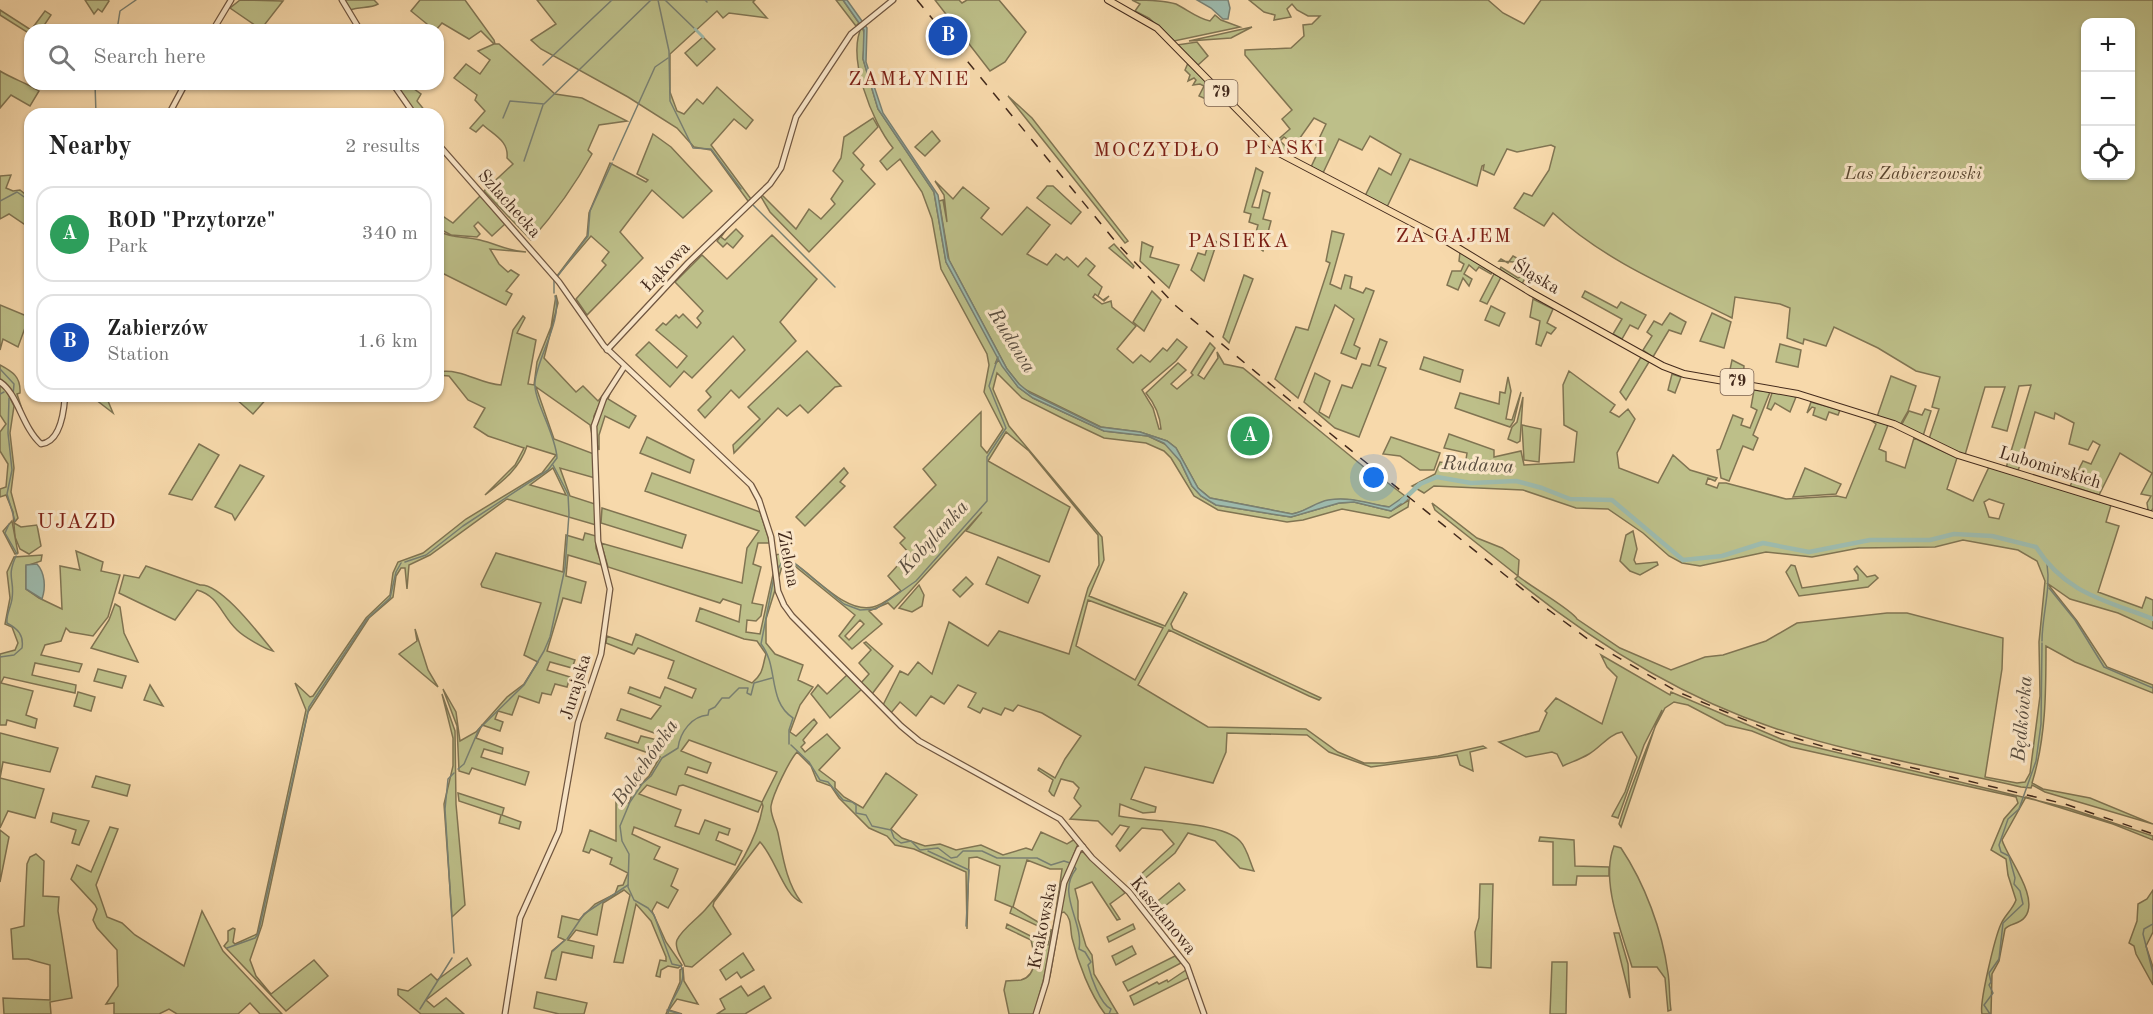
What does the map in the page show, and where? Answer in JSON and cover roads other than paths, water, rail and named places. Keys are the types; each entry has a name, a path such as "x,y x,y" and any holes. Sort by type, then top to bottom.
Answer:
{"main road":[{"name":"Śląska","path":"1108,0 1157,28 1267,142 1286,157 1452,244 1532,293 1663,366 1684,374 1798,394 1894,424 1940,447"},
{"name":"Lubomirskich","path":"1940,447 1965,458 2153,515"}],"street":[{"path":"217,24 231,0"},
{"path":"342,0 356,24"},
{"name":"Łąkowa","path":"607,350 746,205 770,184 781,168 796,117 856,28 893,0"},
{"path":"172,108 182,90"},
{"path":"397,90 410,108"},
{"name":"Szlachecka","path":"444,151 559,282"},
{"name":"Zielona","path":"559,282 607,350 756,492 771,537 778,591 792,616 901,726 928,747 1060,819 1083,847"},
{"name":"Jurajska","path":"505,1014 520,918 559,831 578,723 601,654 610,586 598,541 594,428 604,398 624,367"},
{"path":"0,382 9,390 21,416 39,443 51,440 63,419 64,402"},
{"name":"Krakowska","path":"1036,1014 1046,982 1063,886 1069,867 1083,847"},
{"name":"Kasztanowa","path":"1083,847 1129,892 1189,969 1204,1014"}],"waterway":[{"path":"118,24 120,11 136,0"},
{"path":"543,65 612,0"},
{"path":"503,118 510,101 544,104 651,0"},
{"path":"658,0 669,51 670,101 693,148 711,149 741,189"},
{"path":"665,0 695,29"},
{"path":"695,29 703,37"},
{"path":"613,160 655,67 668,58"},
{"path":"95,90 96,108"},
{"path":"524,161 543,105"},
{"path":"557,277 588,236 590,211 612,163"},
{"path":"0,201 17,192 24,197"},
{"path":"753,205 835,287"},
{"path":"554,279 554,293"},
{"path":"405,562 426,555 463,526 548,470 557,458 553,439 535,389 537,372 556,316 555,296"},
{"name":"Kobylanka","path":"777,570 783,561 792,561 844,604 860,610 876,609 916,581 987,501 987,457 1006,428 989,386 998,357"},
{"path":"0,369 14,384 13,396"},
{"path":"0,394 4,392"},
{"path":"9,398 8,433 12,470 7,494 15,521"},
{"path":"458,769 464,764 479,729 524,685 550,637 565,568 569,514 568,494 553,465"},
{"name":"Rudawa","path":"1402,501 1420,484 1437,477 1471,483 1516,481 1570,499 1612,500 1683,560 1722,556 1763,543 1809,552 1870,540 1930,540 1954,534 1992,536 2036,547 2060,575 2088,594 2153,619"},
{"path":"9,524 5,533 17,554"},
{"path":"0,657 14,655 22,648 19,633 7,623 13,592 11,574 16,556"},
{"path":"227,948 255,938 258,934 309,707 367,619 390,598 396,572 401,563"},
{"name":"Będkówka","path":"2042,641 2048,583 2047,564"},
{"name":"Kobylanka","path":"774,577 761,644 770,662 776,693 785,711 793,718 789,730 789,744"},
{"path":"2049,588 2075,620 2104,667 2153,688"},
{"name":"Będkówka","path":"1990,1014 1984,1005 1993,993 1989,985 1991,982 1989,973 1999,959 2003,923 2023,904 2020,891 2014,884 2015,878 2009,856 2001,852 1999,845 2008,819 2019,809 2036,761 2041,724 2042,643"},
{"name":"Bolechówka","path":"668,1014 681,985 683,973 681,966 672,964 654,915 648,908 634,900 628,887 629,854 622,841 620,826 630,802 642,784 651,776 662,758 678,748 684,731 692,722 708,715 709,710 715,707 722,698 729,698 739,688 748,688 747,693 751,695 754,683 772,678"},
{"name":"Kobylanka","path":"791,745 809,762 820,780 828,782 843,800 856,805 856,813 866,815 872,826 891,830 894,838 901,843 911,841 920,850 938,848 951,858 957,857 963,851 982,851 997,858 1037,858 1051,865 1064,861 1070,863"},
{"path":"454,773 448,779 445,809 454,953"},
{"path":"928,851 969,870 966,926"},
{"name":"Kobylanka","path":"1074,866 1076,869 1071,879 1069,898 1078,929 1079,949 1085,952 1091,962 1088,965 1091,976 1103,1002 1111,1009 1109,1014"},
{"path":"567,939 584,914 628,885"},
{"path":"2153,905 2153,913"},
{"path":"2153,924 2144,929 2143,934 2153,973"},
{"path":"553,951 565,940"},
{"path":"420,1009 452,958"},
{"path":"667,1010 680,1014"}],"railway":[{"path":"917,0 1115,241 1176,306 1542,605 1593,643 1678,692 1769,730 1825,747 2065,804 2153,834"}],"place":[{"name":"Zabierzów","path":"948,36"},
{"name":"ROD \"Przytorze\"","path":"1250,436"}],"district":[{"name":"ZAMŁYNIE","path":"909,80"},
{"name":"PIASKI","path":"1285,149"},
{"name":"MOCZYDŁO","path":"1157,151"},
{"name":"ZA GAJEM","path":"1454,237"},
{"name":"PASIEKA","path":"1239,242"},
{"name":"UJAZD","path":"77,522"}],"park label":[{"name":"Las Zabierzowski","path":"1913,174"}]}
